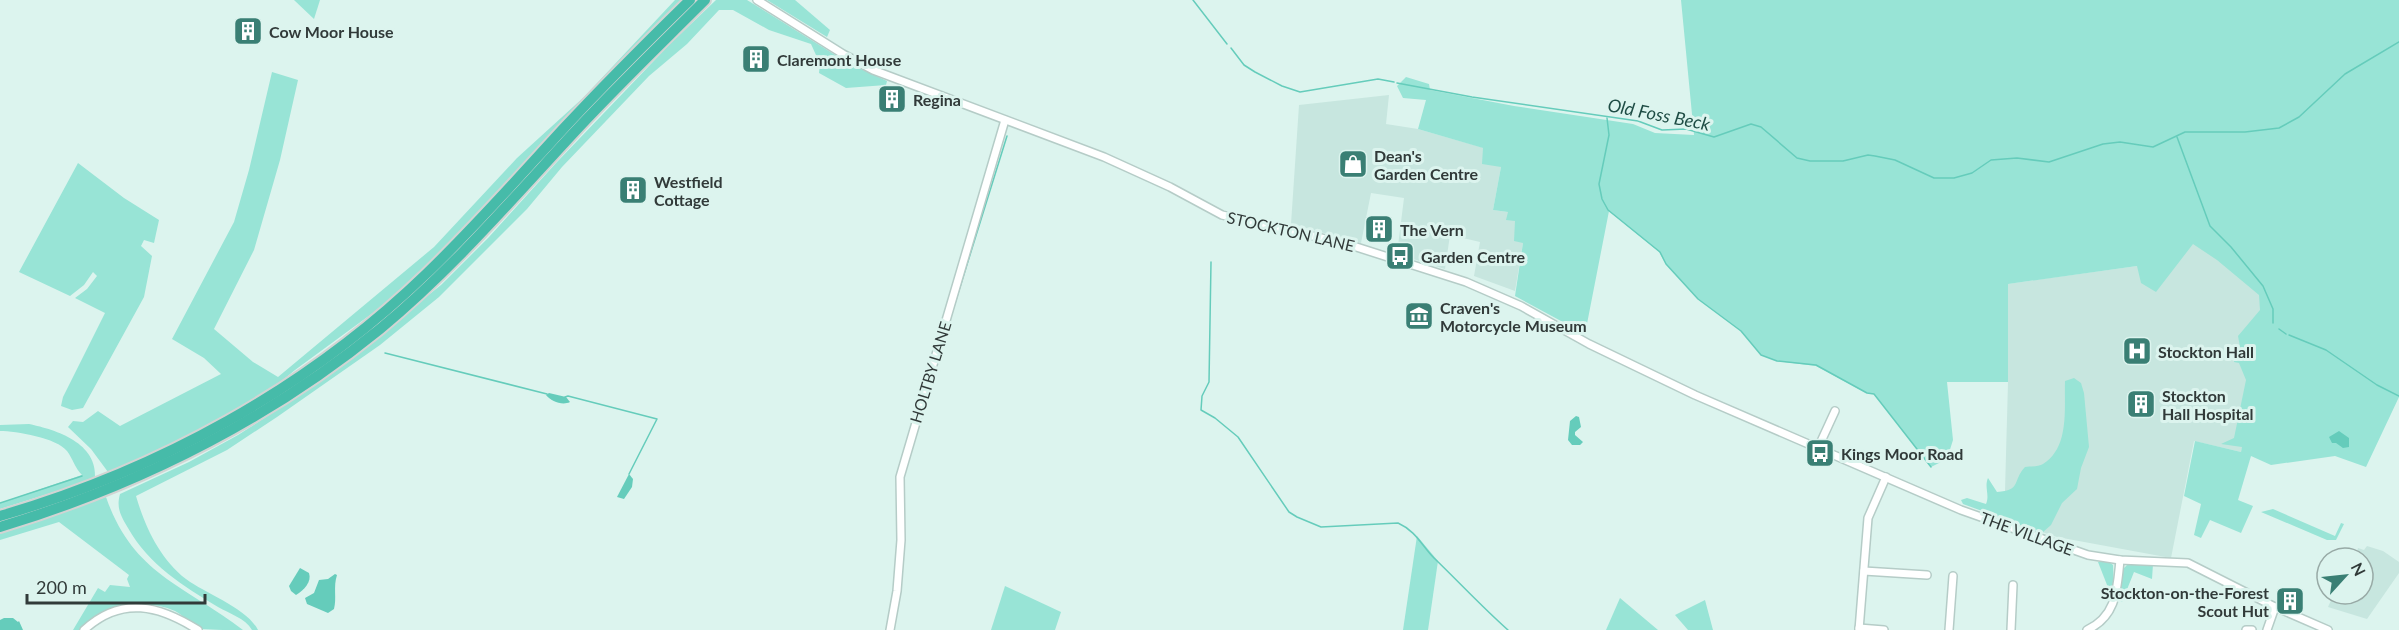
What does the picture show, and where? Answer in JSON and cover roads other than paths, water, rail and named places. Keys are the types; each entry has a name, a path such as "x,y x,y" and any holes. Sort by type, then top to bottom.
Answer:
{"highway":[{"path":"0,516 117,476 175,449 254,405 317,364 373,321 425,275 477,223 621,67 690,0"},
{"path":"0,527 121,486 180,459 241,426 323,373 380,329 434,280 631,73 705,0"}],"street":[{"name":"STOCKTON LANE","path":"757,0 843,54 873,70 1135,170 1222,215 1368,249 1435,274 1466,282 1521,306 1589,345 1730,411"},
{"name":"HOLTBY LANE","path":"890,630 902,540 900,477 1005,120"},
{"name":"THE VILLAGE","path":"1730,411 1936,500 2047,542 2088,555 2120,560 2188,563 2318,628 2328,630"},
{"path":"1818,448 1835,411"},
{"path":"1884,630 1859,629 1868,518 1886,477"},
{"path":"2087,630 2106,617 2115,602 2120,560"},
{"path":"1864,571 1927,575"},
{"path":"1949,630 1953,576"},
{"path":"2011,630 2013,585"},
{"path":"84,630 108,615 142,607 172,614 198,630"},
{"path":"2267,630 2275,607"},
{"path":"2246,630 2252,630"}],"waterway":[{"name":"Old Foss Beck","path":"1193,0 1227,44"},
{"name":"Old Foss Beck","path":"1397,83 1472,97 1638,121 1662,130 1686,129 1714,137 1751,124 1761,127 1797,158 1810,161 1843,161 1868,155 1895,160 1934,178 1954,178 1972,173 1991,160 2017,158 2049,162 2103,144 2120,142 2153,147 2185,132 2245,132 2279,128 2299,117 2345,74 2399,42"},
{"name":"Old Foss Beck","path":"1231,48 1244,65 1282,86 1300,92 1378,79 1394,82"},
{"path":"1607,118 1609,135 1599,184 1602,199 1608,210 1660,252 1666,264 1698,299 1741,331 1761,355 1777,361 1816,365 1867,393 1874,394 1931,467"},
{"path":"941,348 1007,136"},
{"path":"2177,137 2210,226 2231,247 2263,286 2273,309 2273,323"},
{"path":"1211,262 1209,382 1202,396 1201,410 1238,437 1289,512 1321,527 1398,523 1404,526 1508,630"},
{"path":"2279,329 2286,334"},
{"path":"2289,335 2326,350 2377,385 2399,396"},
{"path":"385,353 547,394"},
{"path":"565,397 657,419 629,474"},
{"path":"0,503 82,476"}],"place":[{"name":"Cow Moor House","path":"248,31"},
{"name":"Claremont House","path":"756,59"},
{"name":"Regina","path":"892,99"},
{"name":"Dean's Garden Centre","path":"1353,164"},
{"name":"Westfield Cottage","path":"633,190"},
{"name":"The Vern","path":"1379,229"},
{"name":"Garden Centre","path":"1400,256"},
{"name":"Craven's Motorcycle Museum","path":"1419,316"},
{"name":"Stockton Hall","path":"2137,351"},
{"name":"Stockton Hall Hospital","path":"2141,404"},
{"name":"Kings Moor Road","path":"1820,453"},
{"name":"Stockton-on-the-Forest Scout Hut","path":"2290,601"}]}
